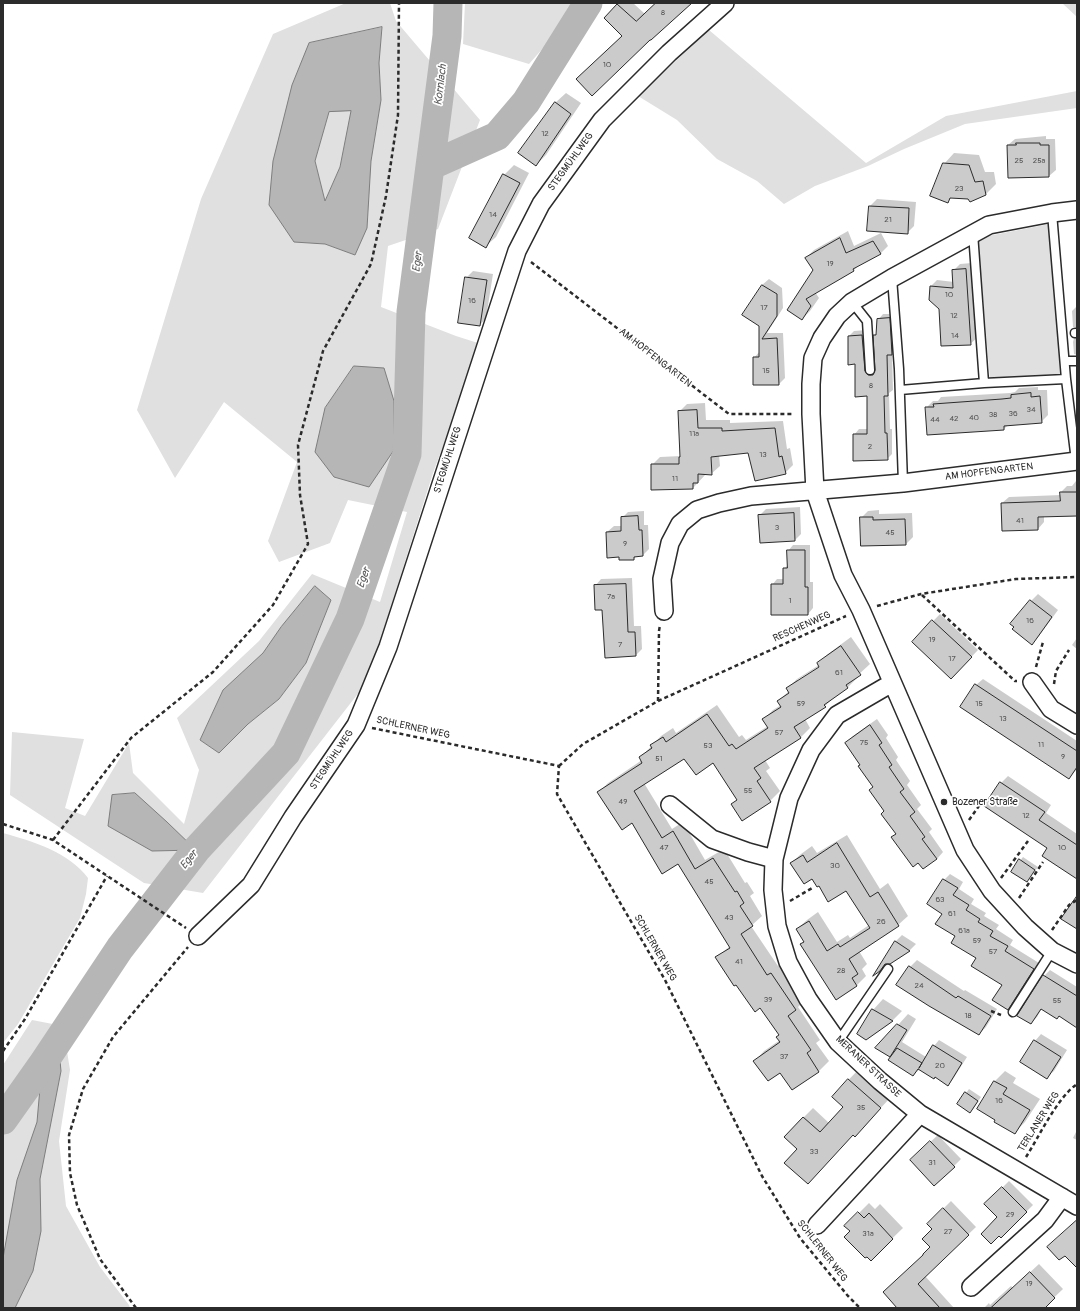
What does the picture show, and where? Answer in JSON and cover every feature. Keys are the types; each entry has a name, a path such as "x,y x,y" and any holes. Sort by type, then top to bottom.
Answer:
{"street":[{"name":"STEGMÜHLWEG","path":"198,936 252,885 293,817 356,725 388,647 517,251 541,204 602,120 669,53 725,3"},
{"path":"1077,210 1052,213 989,225 892,278 852,302 837,316 822,338 813,358 811,384 815,491 843,575 861,610 965,850 992,891 1010,912 1048,947 1077,964"},
{"name":"AM HOPFENGARTEN","path":"664,611 662,579 670,543 680,524 697,510 719,503 751,496 903,483 1076,461"},
{"path":"1032,682 1051,709 1077,725"},
{"name":"MERANER STRASSE","path":"892,683 837,715 811,750 789,798 774,859 773,890 777,926 788,962 808,999 838,1042 920,1114 1018,1170 1077,1206"},
{"path":"670,805 712,838 748,852 774,859"},
{"path":"817,1225 920,1114"},
{"path":"971,1287 1045,1220 1062,1197"}],"lane":[{"name":"AM HOPFENGARTEN","path":"1052,213 1066,379 1076,461"},
{"path":"973,233 984,383"},
{"path":"892,278 900,390 903,483"},
{"path":"852,302 867,321 870,370"},
{"path":"1065,361 1077,360"},
{"path":"900,390 984,383 1066,379"},
{"path":"1013,1012 1048,947"},
{"path":"838,1042 888,969"}],"path":[{"path":"53,840 131,738 213,672 273,606 308,544 300,494 298,445 323,351 371,264 386,196 398,115 399,3"},
{"name":"AM HOPFENGARTEN","path":"517,251 729,414 811,414"},
{"name":"RESCHENWEG","path":"559,766 583,744 658,701 861,610 921,594 1016,579 1077,577"},
{"path":"921,594 1015,681 1032,682 1044,642"},
{"path":"658,701 659,631 664,611"},
{"path":"1051,709 1056,671 1068,650"},
{"name":"SCHLERNER WEG","path":"356,725 559,766 558,794 665,980 762,1176 800,1238 848,1296 860,1308"},
{"path":"958,834 984,799"},
{"path":"3,824 53,840 179,923"},
{"path":"992,891 1028,841"},
{"path":"1010,912 1044,862"},
{"path":"3,1051 25,1019 108,876"},
{"path":"775,910 814,887"},
{"path":"1048,947 1068,905 1077,900"},
{"path":"136,1308 100,1259 77,1205 70,1173 69,1135 83,1090 113,1037 198,936"},
{"name":"TERLANER WEG","path":"1018,1170 1062,1098 1077,1084"}],"shaded area":[{"path":"346,3 390,3 396,21 480,120 438,229 388,246 381,307 481,344 433,473 367,682 203,893 144,883 10,795 12,732 84,739 65,808 85,816 129,743 133,773 184,824 199,770 177,718 259,641 312,574 380,602 407,512 348,500 330,543 279,562 268,541 297,462 224,402 175,478 137,410 201,199 273,34","holes":["382,27 379,63 381,100 355,255 325,244 292,85 367,31","315,587 330,600 306,663 279,699 248,724 219,753 200,740 223,690 263,653"]},
{"path":"465,3 583,3 529,64 463,44"},
{"path":"1062,3 1077,3 1077,17"},
{"path":"382,27 379,63 381,100 371,161 367,228 355,255 325,244 294,242 269,205 273,161 292,85 309,43","holes":["351,111 340,167 325,201 315,161 329,112"]},
{"path":"709,30 866,163 946,116 1077,91 1077,108 965,124 904,149 868,166 815,186 784,204 757,181 717,159 677,120 638,96"},
{"path":"329,111 352,111 340,167 325,201 315,161"},
{"path":"1049,224 1059,320 1060,375 990,380 978,238"},
{"path":"354,366 384,368 394,401 394,450 369,487 334,477 315,452 325,408"},
{"path":"315,586 331,600 306,663 279,699 248,724 219,753 200,740 223,690 263,653 281,627"},
{"path":"135,793 196,850 152,851 108,826 112,795"},
{"path":"3,833 38,844 60,854 71,861 88,878 80,918 18,1024 3,1043"},
{"path":"32,1020 63,1026 70,1070 59,1141 66,1206 100,1267 130,1308 3,1308 3,1065"},
{"path":"58,1040 61,1071 40,1179 41,1231 33,1271 15,1308 3,1308 3,1258 17,1180 37,1122 42,1065"}],"building":[{"path":"656,3 692,3 650,40 592,96 576,79 622,36 604,18 617,4 636,21"},
{"path":"555,102 571,114 536,166 518,153"},
{"path":"1016,143 1040,143 1040,145 1049,145 1049,177 1008,178 1007,145 1016,145"},
{"path":"943,163 969,165 975,182 983,181 986,195 970,202 968,199 950,198 948,203 930,196"},
{"path":"503,174 520,183 486,248 469,238"},
{"path":"869,206 909,208 908,234 867,231"},
{"path":"840,238 846,253 873,241 881,254 853,269 854,271 806,299 811,306 802,320 787,310 813,270 805,258"},
{"path":"966,269 971,345 941,346 939,309 929,300 930,286 953,288 952,270"},
{"path":"465,277 487,280 480,326 458,323"},
{"path":"762,285 777,294 777,316 762,339 777,338 779,385 753,385 753,357 759,357 759,326 742,315"},
{"path":"890,318 892,355 887,355 888,396 884,396 885,433 887,433 888,460 853,461 853,434 867,434 867,396 855,397 855,364 848,365 848,336 862,335 865,371 868,375 873,375 875,370 873,335 876,335 877,319"},
{"path":"1031,393 1031,397 1040,396 1042,423 1004,426 1004,430 927,435 925,407 934,407 933,404 1011,398 1011,395"},
{"path":"697,410 698,428 722,428 722,431 775,428 779,457 782,456 786,474 755,481 748,453 711,457 712,475 698,474 698,483 693,483 693,489 651,490 651,464 679,464 678,411"},
{"path":"1060,492 1077,492 1077,516 1038,517 1038,530 1002,531 1001,503 1060,501"},
{"path":"794,513 795,541 760,543 758,515"},
{"path":"638,516 639,530 642,530 643,556 634,557 634,560 619,560 619,557 607,558 606,532 621,531 621,517"},
{"path":"860,517 873,517 873,520 905,519 906,545 861,546"},
{"path":"787,550 805,550 805,587 808,587 808,615 771,615 771,584 783,584 783,568 787,568"},
{"path":"626,584 628,632 635,632 636,656 605,658 602,610 595,610 594,585"},
{"path":"1030,600 1052,617 1032,645 1012,629 1014,627 1010,624"},
{"path":"932,620 972,657 951,679 912,642"},
{"path":"841,646 861,675 846,685 848,688 824,705 826,707 794,727 801,738 754,768 761,778 757,781 771,802 742,821 731,804 737,800 713,763 696,775 684,759 634,791 662,838 673,831 695,869 713,858 744,903 740,906 753,926 741,934 767,975 771,973 796,1010 788,1016 811,1050 807,1053 819,1072 792,1090 780,1073 768,1081 753,1061 780,1042 776,1037 779,1035 760,1008 755,1012 736,985 734,986 715,957 730,948 678,864 662,874 632,823 622,830 597,792 642,763 639,757 652,748 650,745 663,737 666,742 707,714 729,746 732,744 736,749 768,728 762,719 781,707 777,701 789,693 786,688 819,667 817,663"},
{"path":"975,684 1077,751 1077,767 1069,779 960,707"},
{"path":"870,725 882,743 879,745 892,765 889,767 904,789 900,792 915,812 910,816 925,837 922,839 937,859 923,869 918,863 913,867 891,837 896,834 881,814 884,811 869,790 873,787 858,766 860,765 845,743"},
{"path":"1000,782 1045,812 1039,820 1077,845 1077,879 1042,856 1047,848 984,806"},
{"path":"837,843 870,897 878,892 899,926 849,959 858,974 852,978 857,986 836,1000 800,944 804,942 796,929 809,921 827,951 838,944 840,947 870,928 846,891 828,902 819,886 817,887 812,879 804,884 790,863 803,855 807,862"},
{"path":"1019,859 1035,870 1027,882 1011,872"},
{"path":"943,879 958,888 953,895 969,905 966,910 980,919 978,922 993,931 990,936 1008,946 1005,951 1034,969 1008,1010 992,1000 1002,985 971,966 976,958 951,943 955,936 935,924 942,914 927,904"},
{"path":"1077,896 1077,929 1061,919"},
{"path":"895,941 910,951 890,964 885,964 880,971 873,976"},
{"path":"909,966 956,998 958,996 991,1016 979,1035 896,985"},
{"path":"1043,975 1077,996 1077,1028 1059,1016 1057,1019 1041,1009 1031,1024 1017,1016"},
{"path":"872,1009 893,1021 866,1040 857,1034"},
{"path":"897,1024 907,1030 890,1057 875,1048"},
{"path":"1034,1040 1061,1057 1047,1079 1020,1062"},
{"path":"933,1045 962,1063 948,1086 935,1077 934,1079 918,1069 913,1076 888,1060 897,1048 922,1063 919,1068"},
{"path":"848,1079 881,1108 855,1137 853,1135 808,1184 784,1163 797,1149 784,1137 803,1117 820,1132 843,1107 832,1097"},
{"path":"994,1081 1007,1088 1003,1094 1030,1110 1015,1134 994,1122 995,1120 977,1109"},
{"path":"965,1092 978,1101 970,1113 957,1104"},
{"path":"930,1141 955,1167 934,1186 910,1160"},
{"path":"1002,1187 1027,1212 1001,1238 999,1236 991,1244 981,1234 997,1217 984,1204"},
{"path":"943,1208 969,1235 918,1284 940,1308 897,1308 883,1292 930,1247 922,1239 932,1229 927,1224"},
{"path":"858,1212 864,1218 869,1213 893,1239 871,1261 867,1257 865,1258 844,1237 850,1231 844,1226"},
{"path":"1077,1220 1077,1268 1065,1256 1059,1260 1047,1247"},
{"path":"1030,1272 1055,1298 1045,1308 991,1308"}],"waterway":[{"name":"Eger","path":"3,1120 42,1065 120,948 196,850 286,753 350,619 407,454 411,312 447,36 448,3"},
{"name":"Eger","path":"430,166 497,136 526,102 588,3"}],"place":[{"name":"Bozener Straße","path":"944,802"}],"water label":[{"name":"Kornlach","path":"441,85"}]}
